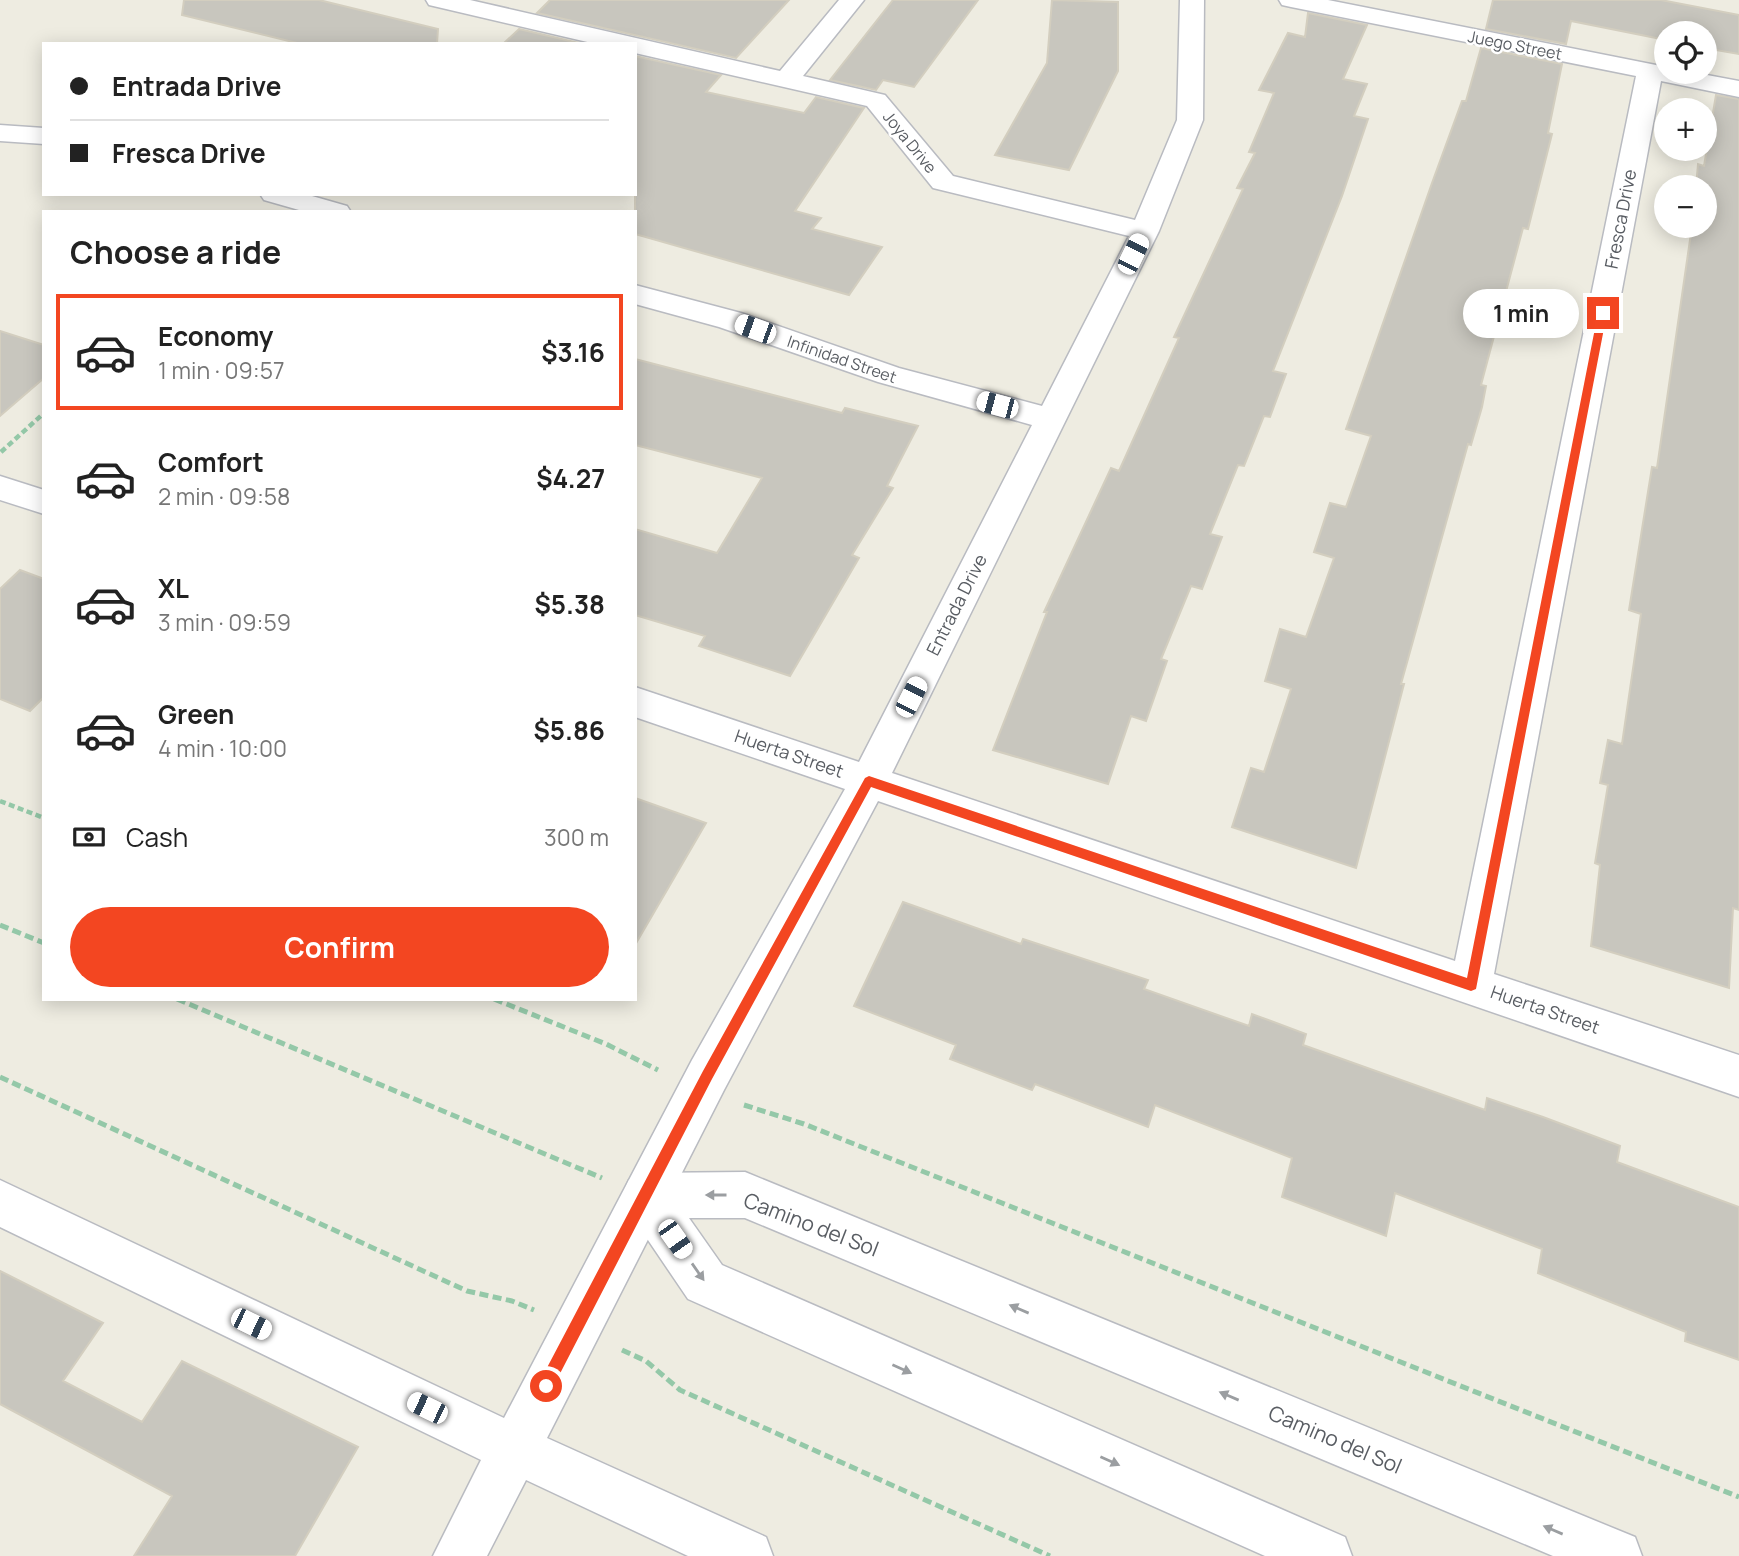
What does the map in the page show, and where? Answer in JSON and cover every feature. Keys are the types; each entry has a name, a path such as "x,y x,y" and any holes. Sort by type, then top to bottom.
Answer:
{"street":[{"path":"438,0 493,6 622,42"},
{"path":"786,80 852,0"},
{"name":"Entrada Drive","path":"458,1556 701,1088 869,781 1145,231 1190,120 1192,0"},
{"name":"Juego Street","path":"1292,0 1739,89"},
{"name":"Joya Drive","path":"637,45 876,100 943,182 1145,231"},
{"name":"Fresca Drive","path":"1471,985 1650,72"},
{"path":"0,133 42,136"},
{"path":"281,196 330,210"},
{"name":"Infinidad Street","path":"637,295 730,320 889,375 1051,419"},
{"path":"0,488 42,501"},
{"name":"Huerta Street","path":"637,703 1739,1076"},
{"name":"Camino del Sol","path":"645,1196 745,1195 1616,1556"},
{"path":"645,1196 705,1282 1326,1556"},
{"path":"0,1203 747,1556"}],"path":[{"path":"0,452 42,415"},
{"path":"0,801 42,817"},
{"path":"0,925 42,942"},
{"path":"182,1001 645,1196"},
{"path":"499,1001 606,1044 638,1062 766,1114 804,1124 1739,1497"}],"building":[{"path":"184,0 319,0 438,29 437,42 293,42 182,15"},
{"path":"550,0 789,0 736,58 537,13"},
{"path":"893,0 978,0 914,87 883,80 876,90 830,80"},
{"path":"1052,0 1118,2 1118,71 1069,170 995,155 1047,63"},
{"path":"1493,0 1661,0 1739,15 1739,54 1717,50 1717,21 1654,21 1654,38 1571,21 1566,44 1486,29"},
{"path":"1308,13 1367,25 1343,79 1367,84 1354,116 1368,119 1342,196 1273,371 1286,374 1270,417 1264,416 1244,466 1238,465 1210,534 1222,537 1202,589 1191,586 1161,659 1167,661 1146,721 1131,716 1108,784 993,750 1047,612 1044,612 1111,468 1119,471 1179,338 1174,337 1243,189 1237,188 1255,153 1249,152 1274,93 1259,90 1288,33 1305,37"},
{"path":"519,29 574,42 505,42"},
{"path":"1481,48 1562,64 1548,133 1552,134 1528,229 1523,228 1481,385 1486,386 1482,407 1471,445 1468,444 1401,684 1404,684 1356,868 1232,827 1251,768 1264,772 1291,689 1265,681 1280,629 1306,637 1334,558 1314,552 1330,503 1346,507 1371,436 1346,429 1462,101 1466,101"},
{"path":"637,56 721,75 706,92 804,113 816,97 864,108 795,211 821,218 812,229 882,247 849,295 637,235"},
{"path":"1716,95 1739,99 1739,910 1733,908 1729,988 1591,946 1600,865 1595,863 1608,785 1600,783 1608,740 1622,744 1641,614 1629,610 1652,467 1657,468 1690,238 1717,238 1717,175 1697,175 1698,164 1704,166 1705,161 1717,161"},
{"path":"0,331 42,344 42,380 0,416"},
{"path":"637,360 842,413 845,408 918,426 887,486 893,488 852,555 859,558 790,676 699,646 705,636 637,616 637,530 717,553 762,478 637,446"},
{"path":"20,570 42,578 42,699 30,711 0,699 0,589"},
{"path":"637,799 706,823 637,942"},
{"path":"903,902 1021,944 1023,939 1148,980 1144,989 1249,1026 1252,1014 1306,1034 1303,1045 1485,1110 1487,1098 1543,1117 1620,1146 1617,1162 1739,1207 1739,1360 1685,1341 1686,1332 1538,1273 1542,1249 1395,1193 1386,1236 1282,1197 1292,1158 1155,1105 1148,1127 1035,1084 1032,1090 950,1059 956,1045 854,1006"},
{"path":"0,1271 103,1323 63,1381 142,1422 182,1361 358,1447 295,1556 134,1556 172,1496 0,1404"}],"route":[{"path":"546,1386 708,1075 869,781 1471,985 1603,313"}]}
